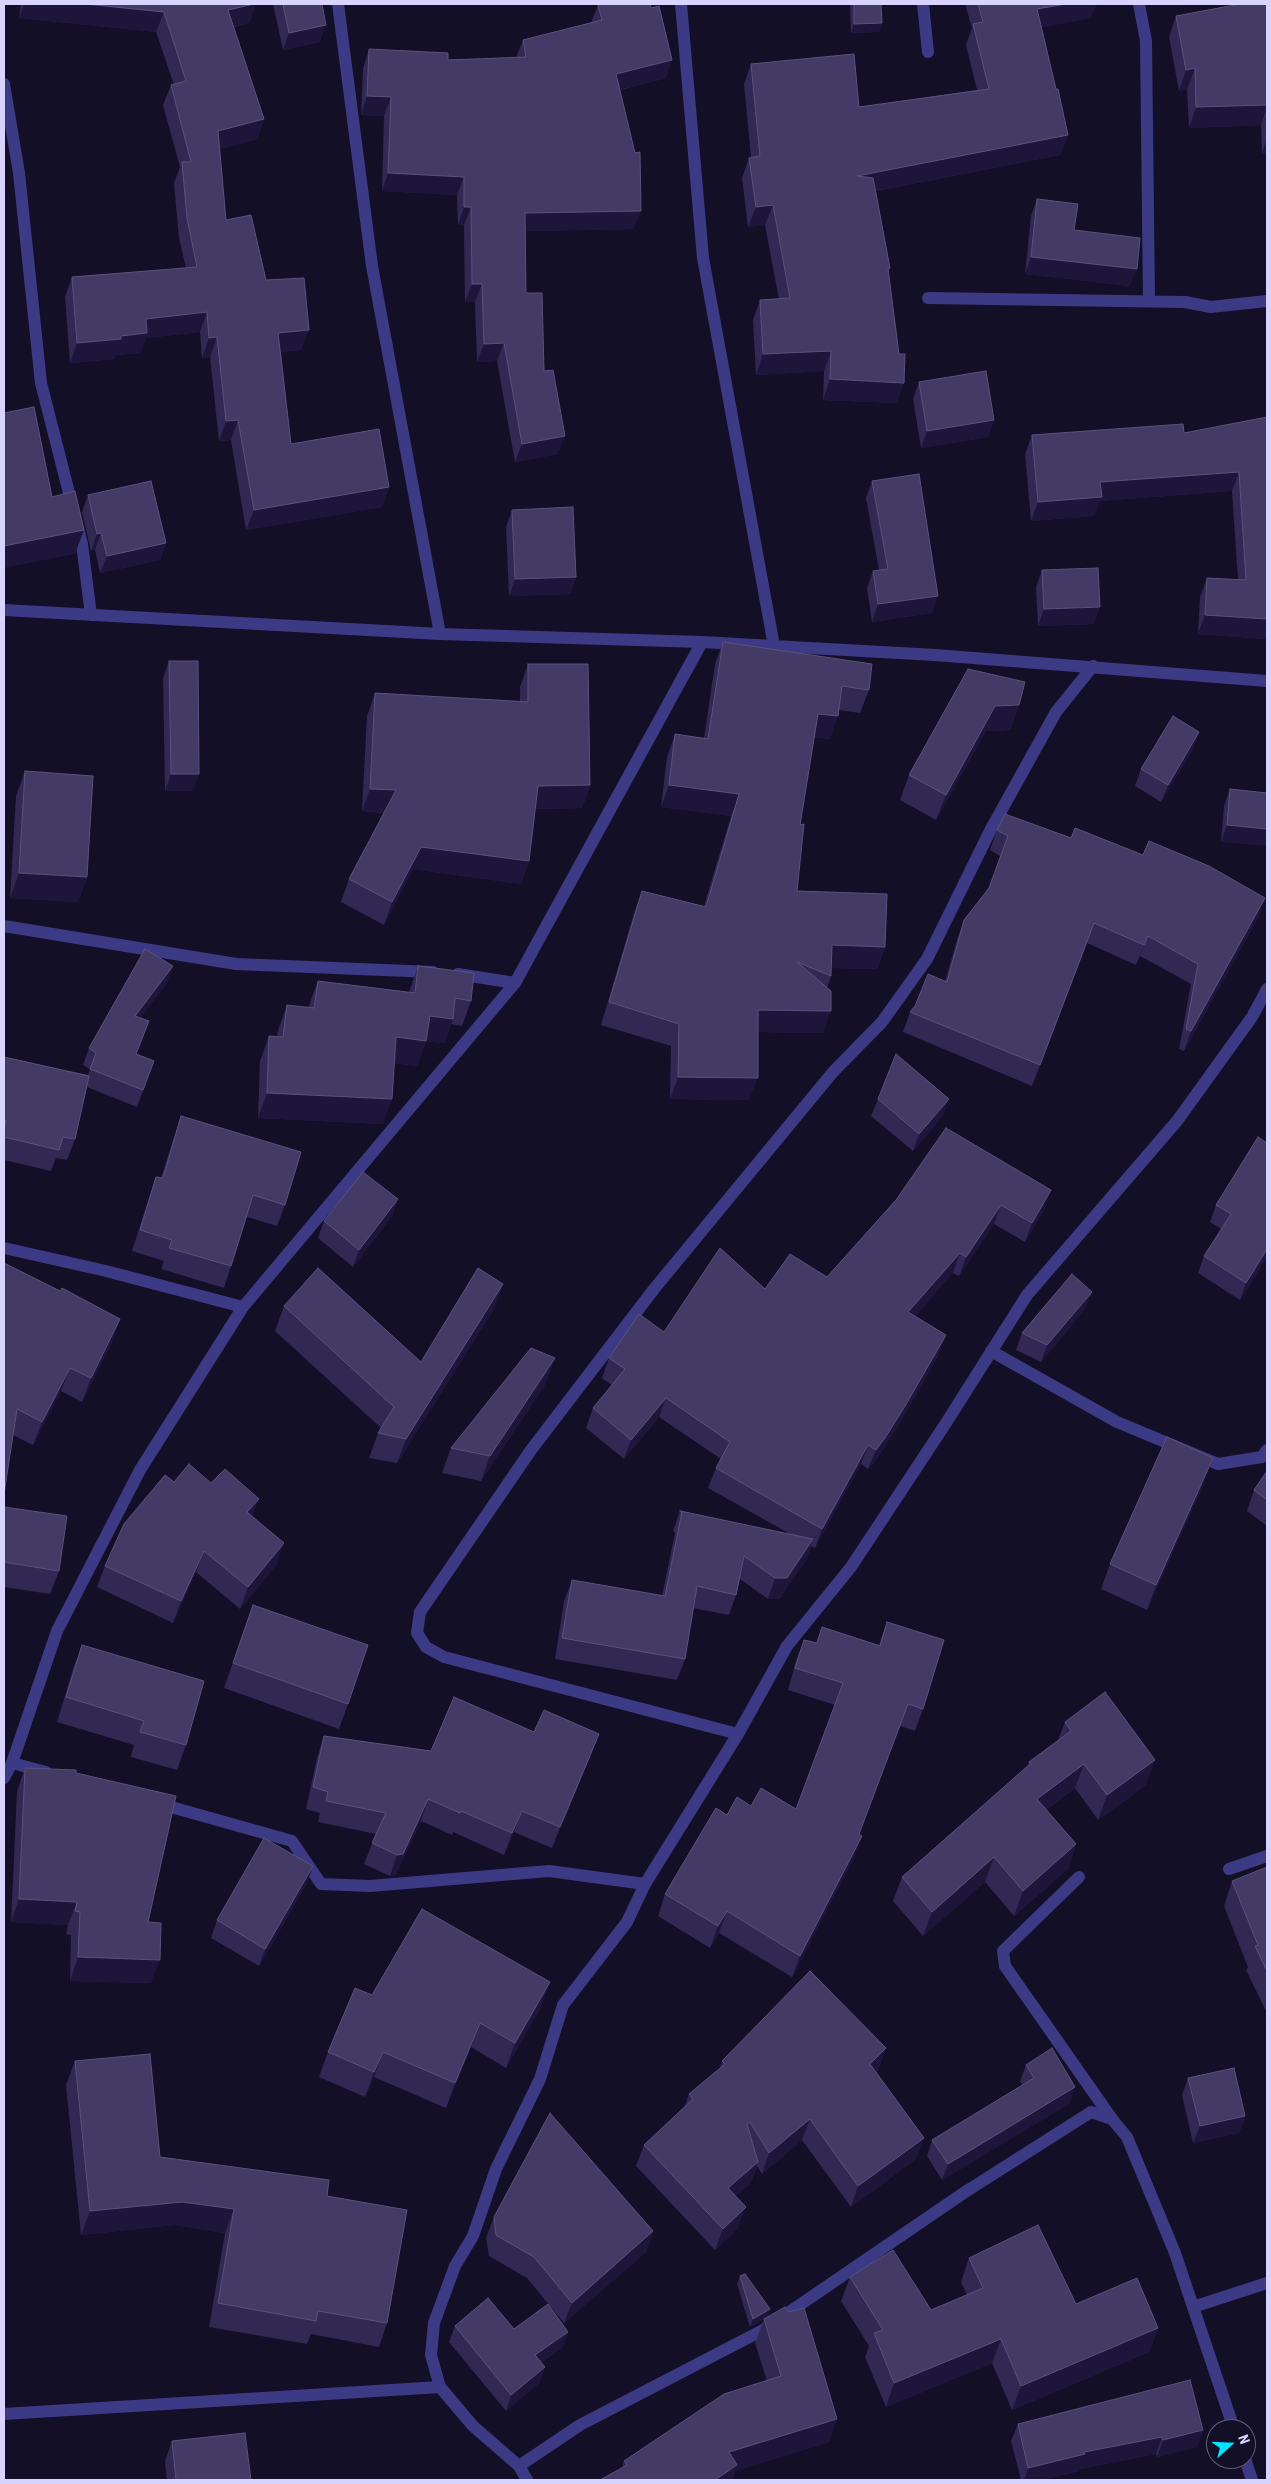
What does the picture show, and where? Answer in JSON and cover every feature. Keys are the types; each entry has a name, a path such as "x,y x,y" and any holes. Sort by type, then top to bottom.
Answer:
{"street":[{"path":"338,4 372,266 440,634"},
{"path":"681,4 703,258 774,646"},
{"path":"923,4 928,52"},
{"path":"1139,4 1146,41 1149,301"},
{"path":"4,84 19,173 41,383 82,544 91,614"},
{"path":"928,298 1185,302 1211,307 1267,301"},
{"path":"4,610 440,634 774,646 1094,666 1267,681"},
{"path":"4,1778 12,1763 57,1631 140,1470 243,1307 515,983 702,642"},
{"path":"738,1734 444,1657 426,1647 417,1632 420,1612 531,1450 654,1289 833,1072 882,1022 927,959 991,829 1056,712 1094,666"},
{"path":"4,926 236,964 450,974 515,983"},
{"path":"527,2480 519,2466 473,2426 440,2387 431,2355 434,2323 455,2266 473,2236 496,2169 540,2079 563,2005 627,1922 644,1884 738,1734 786,1646 851,1567 1027,1295 1177,1121 1252,1017 1267,989"},
{"path":"4,1248 106,1271 243,1307"},
{"path":"992,1351 1117,1422 1218,1464 1262,1457 1267,1450"},
{"path":"12,1763 58,1776"},
{"path":"143,1799 292,1841 321,1884 370,1886 549,1871 644,1884"},
{"path":"1229,1869 1267,1856"},
{"path":"1079,1877 1003,1951 1005,1966 1112,2119 1128,2137 1175,2253 1231,2419"},
{"path":"519,2466 580,2424 763,2330 964,2192 1091,2112 1112,2119"},
{"path":"1193,2307 1267,2283"},
{"path":"4,2414 440,2387"}],"building":[{"path":"85,4 254,4 228,10 264,119 218,131 226,220 251,215 266,280 304,278 309,330 278,333 291,444 379,429 389,487 254,510 238,420 226,421 217,337 209,338 207,312 146,319 147,333 121,336 121,339 77,343 72,277 197,267 187,218 182,162 191,162 171,85 186,81 164,12"},
{"path":"283,4 322,4 326,25 289,33"},
{"path":"650,4 651,8 659,6 672,60 616,74 635,153 640,152 641,211 525,213 526,293 542,293 544,371 553,370 565,436 522,444 504,343 484,344 482,284 472,284 471,207 464,207 464,177 388,173 391,97 367,96 369,49 448,53 448,60 526,57 523,40 602,20 598,5"},
{"path":"854,4 881,4 882,23 854,24"},
{"path":"978,4 1066,4 1037,9 1068,135 857,176 873,178 890,268 888,269 899,354 905,354 904,383 830,379 831,351 763,354 760,300 790,298 773,205 756,207 749,158 760,156 751,64 854,54 859,107 989,89 973,24 983,22"},
{"path":"1240,4 1267,4 1267,105 1196,107 1195,68 1186,70 1176,16"},
{"path":"1037,199 1078,204 1074,230 1140,238 1137,269 1031,257"},
{"path":"986,371 994,420 927,431 919,382"},
{"path":"34,407 52,497 75,491 84,530 4,546 4,413"},
{"path":"1267,417 1267,619 1205,615 1207,578 1246,580 1239,472 1100,482 1102,497 1038,502 1032,435 1183,424 1184,433"},
{"path":"919,474 938,596 878,604 873,571 888,569 872,481"},
{"path":"151,481 166,543 107,556 101,533 97,534 88,495"},
{"path":"573,507 576,577 515,579 512,510"},
{"path":"1098,568 1100,607 1044,609 1042,570"},
{"path":"723,642 872,664 869,690 842,686 838,716 818,714 800,825 804,824 797,891 887,894 885,947 832,945 831,976 797,962 831,991 831,1011 758,1010 758,1078 678,1077 679,1024 609,1002 642,891 706,907 739,794 669,785 675,734 708,739"},
{"path":"169,661 198,661 199,774 171,774"},
{"path":"528,664 588,664 590,785 538,786 529,861 421,847 392,902 349,879 396,790 370,789 375,693 528,702"},
{"path":"968,669 1025,682 1019,705 995,706 946,795 909,775"},
{"path":"1173,716 1199,732 1168,785 1141,769"},
{"path":"25,771 93,776 87,877 19,873"},
{"path":"1230,789 1267,793 1267,829 1227,825"},
{"path":"1005,814 1071,838 1075,828 1143,855 1149,841 1209,866 1265,898 1191,1031 1186,1029 1198,964 1148,936 1144,945 1094,923 1040,1065 910,1012 915,1006 928,974 947,982 964,920 989,888 1008,836 997,830"},
{"path":"145,949 173,966 135,1016 149,1021 136,1054 154,1061 143,1090 90,1069 96,1053 89,1048"},
{"path":"418,966 474,973 471,1001 455,998 453,1019 430,1016 426,1041 396,1037 392,1099 267,1093 269,1036 283,1037 287,1005 314,1008 318,981 415,993"},
{"path":"896,1054 949,1099 919,1134 878,1099"},
{"path":"4,1057 89,1076 75,1139 63,1137 59,1150 4,1137 6,1121 4,1120"},
{"path":"181,1116 301,1152 285,1205 253,1195 231,1266 169,1248 172,1240 140,1230 156,1177 163,1178"},
{"path":"946,1128 1051,1190 1032,1223 1001,1205 966,1257 960,1253 908,1312 946,1335 885,1438 876,1450 868,1445 822,1529 716,1468 730,1442 666,1398 631,1440 593,1408 625,1369 609,1358 639,1314 664,1332 720,1248 765,1289 790,1254 827,1277 896,1200"},
{"path":"1258,1137 1267,1143 1267,1249 1246,1283 1204,1256 1231,1214 1216,1205"},
{"path":"363,1172 398,1199 359,1250 324,1221"},
{"path":"4,1263 60,1291 62,1288 120,1319 91,1378 70,1368 42,1422 17,1409 4,1494"},
{"path":"318,1268 421,1362 478,1268 503,1284 406,1439 378,1433 394,1407 284,1306"},
{"path":"1072,1274 1092,1292 1047,1345 1022,1333"},
{"path":"531,1348 555,1358 490,1456 451,1448"},
{"path":"1167,1437 1213,1458 1156,1585 1110,1564"},
{"path":"189,1464 211,1483 225,1469 259,1499 247,1512 284,1543 248,1587 204,1551 181,1601 105,1566 124,1524 165,1475 174,1482"},
{"path":"1267,1471 1267,1500 1254,1490"},
{"path":"4,1507 67,1516 59,1571 4,1562"},
{"path":"680,1511 813,1539 787,1578 775,1578 744,1556 736,1595 697,1586 685,1659 562,1638 572,1580 665,1596 682,1512"},
{"path":"253,1605 368,1645 348,1704 233,1663"},
{"path":"887,1622 944,1640 923,1709 908,1704 859,1834 862,1836 800,1956 727,1911 718,1926 665,1894 716,1808 727,1815 737,1797 751,1806 761,1788 796,1809 843,1683 795,1668 804,1640 817,1643 822,1627 880,1646"},
{"path":"82,1645 204,1681 186,1745 140,1732 144,1721 66,1697"},
{"path":"1105,1692 1155,1760 1107,1795 1084,1764 1037,1799 1076,1844 1023,1891 994,1857 932,1912 902,1877 1030,1764 1029,1762 1071,1731 1065,1722"},
{"path":"454,1697 534,1732 544,1710 599,1734 560,1827 522,1811 512,1833 428,1799 403,1854 397,1855 372,1843 386,1813 326,1801 328,1792 313,1787 324,1736 431,1751"},
{"path":"25,1768 76,1770 76,1773 176,1796 148,1922 161,1923 160,1960 78,1957 80,1912 75,1911 77,1902 19,1899"},
{"path":"264,1838 313,1866 265,1949 217,1920"},
{"path":"1267,1867 1267,1971 1255,1946 1258,1945 1232,1881"},
{"path":"422,1909 550,1982 515,2043 480,2023 455,2083 383,2052 374,2072 328,2052 355,1988 372,1995"},
{"path":"810,1971 886,2048 870,2064 924,2138 858,2186 810,2119 769,2153 750,2122 747,2124 758,2162 728,2188 746,2207 723,2229 644,2145 693,2099 689,2094 725,2064 722,2061"},
{"path":"1052,2048 1075,2087 948,2164 932,2140 1034,2078 1026,2065"},
{"path":"150,2054 160,2157 329,2180 327,2196 407,2210 387,2323 318,2311 316,2321 218,2303 234,2209 182,2202 90,2211 75,2061"},
{"path":"1234,2068 1245,2116 1200,2126 1188,2078"},
{"path":"550,2113 653,2231 572,2303 534,2257 496,2235 494,2217"},
{"path":"1038,2225 1076,2304 1137,2278 1158,2328 1021,2386 1001,2339 894,2383 874,2333 883,2330 850,2277 893,2250 931,2310 983,2288 969,2258"},
{"path":"745,2274 770,2309 753,2319 740,2276"},
{"path":"488,2298 514,2329 548,2304 568,2332 535,2355 545,2367 511,2395 455,2326"},
{"path":"785,2307 789,2312 804,2308 837,2419 729,2452 737,2465 715,2480 600,2480 627,2465 624,2461 724,2394 781,2376 764,2319"},
{"path":"1190,2380 1203,2430 1163,2440 1162,2437 1084,2452 1085,2454 1028,2468 1018,2424"},
{"path":"245,2433 251,2480 176,2480 172,2441"}]}
